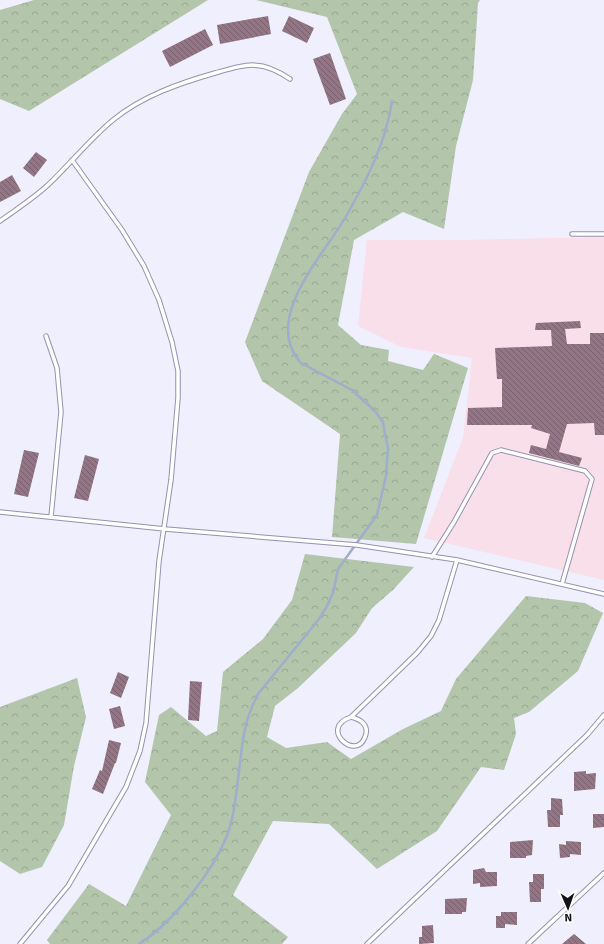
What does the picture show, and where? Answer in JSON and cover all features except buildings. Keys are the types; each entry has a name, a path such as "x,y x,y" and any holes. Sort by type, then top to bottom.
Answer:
{"lane":[{"path":"0,220 24,205 48,184 114,119 163,90 197,78 245,65 258,64 276,70 290,79"},
{"path":"20,944 68,886 126,787 140,751 146,723 159,561 165,529 171,480 178,398 178,371 172,342 159,300 144,266 122,230 72,160"},
{"path":"572,234 604,234"},
{"path":"46,336 57,368 61,412 51,517"},
{"path":"432,557 454,522 492,453 501,450 585,471 592,479 562,584"},
{"path":"0,512 165,529 357,545 457,560 604,594"},
{"path":"351,717 361,720 366,730 366,736 363,741 352,746 343,742 339,738 338,732 340,724 344,719 351,717 417,653 431,636 439,620 457,560"},
{"path":"367,944 587,735 604,715"},
{"path":"528,944 604,873"}],"shaded area":[{"path":"604,237 604,580 424,538 463,438 472,358 401,347 358,326 367,240"}],"green space":[{"path":"34,0 208,0 29,111 0,99 0,10"},
{"path":"256,0 480,0 478,3 473,80 456,146 444,229 403,212 354,240 338,325 361,345 389,350 388,361 423,370 434,354 468,368 416,544 332,537 340,434 262,381 245,342 309,172 342,114 357,94 327,17"},
{"path":"305,554 414,567 393,590 372,608 356,633 298,688 275,706 267,737 286,748 327,742 351,759 403,729 441,711 456,679 526,596 585,603 603,613 578,671 529,712 514,718 516,734 504,770 481,767 437,831 377,869 329,824 273,821 233,895 288,937 282,944 50,944 47,940 89,884 126,906 171,815 145,782 159,715 171,707 206,736 217,731 223,672 263,639 292,600"},
{"path":"77,678 86,717 74,766 64,825 42,867 20,874 0,861 0,707"}],"waterway":[{"path":"139,944 153,934 182,905 196,889 219,853 232,819 245,729 258,694 319,619 333,593 338,569 377,515 386,476 388,448 383,422 375,411 352,390 301,363 290,345 288,326 292,306 301,286 348,213 369,173 381,145 392,101"}]}
